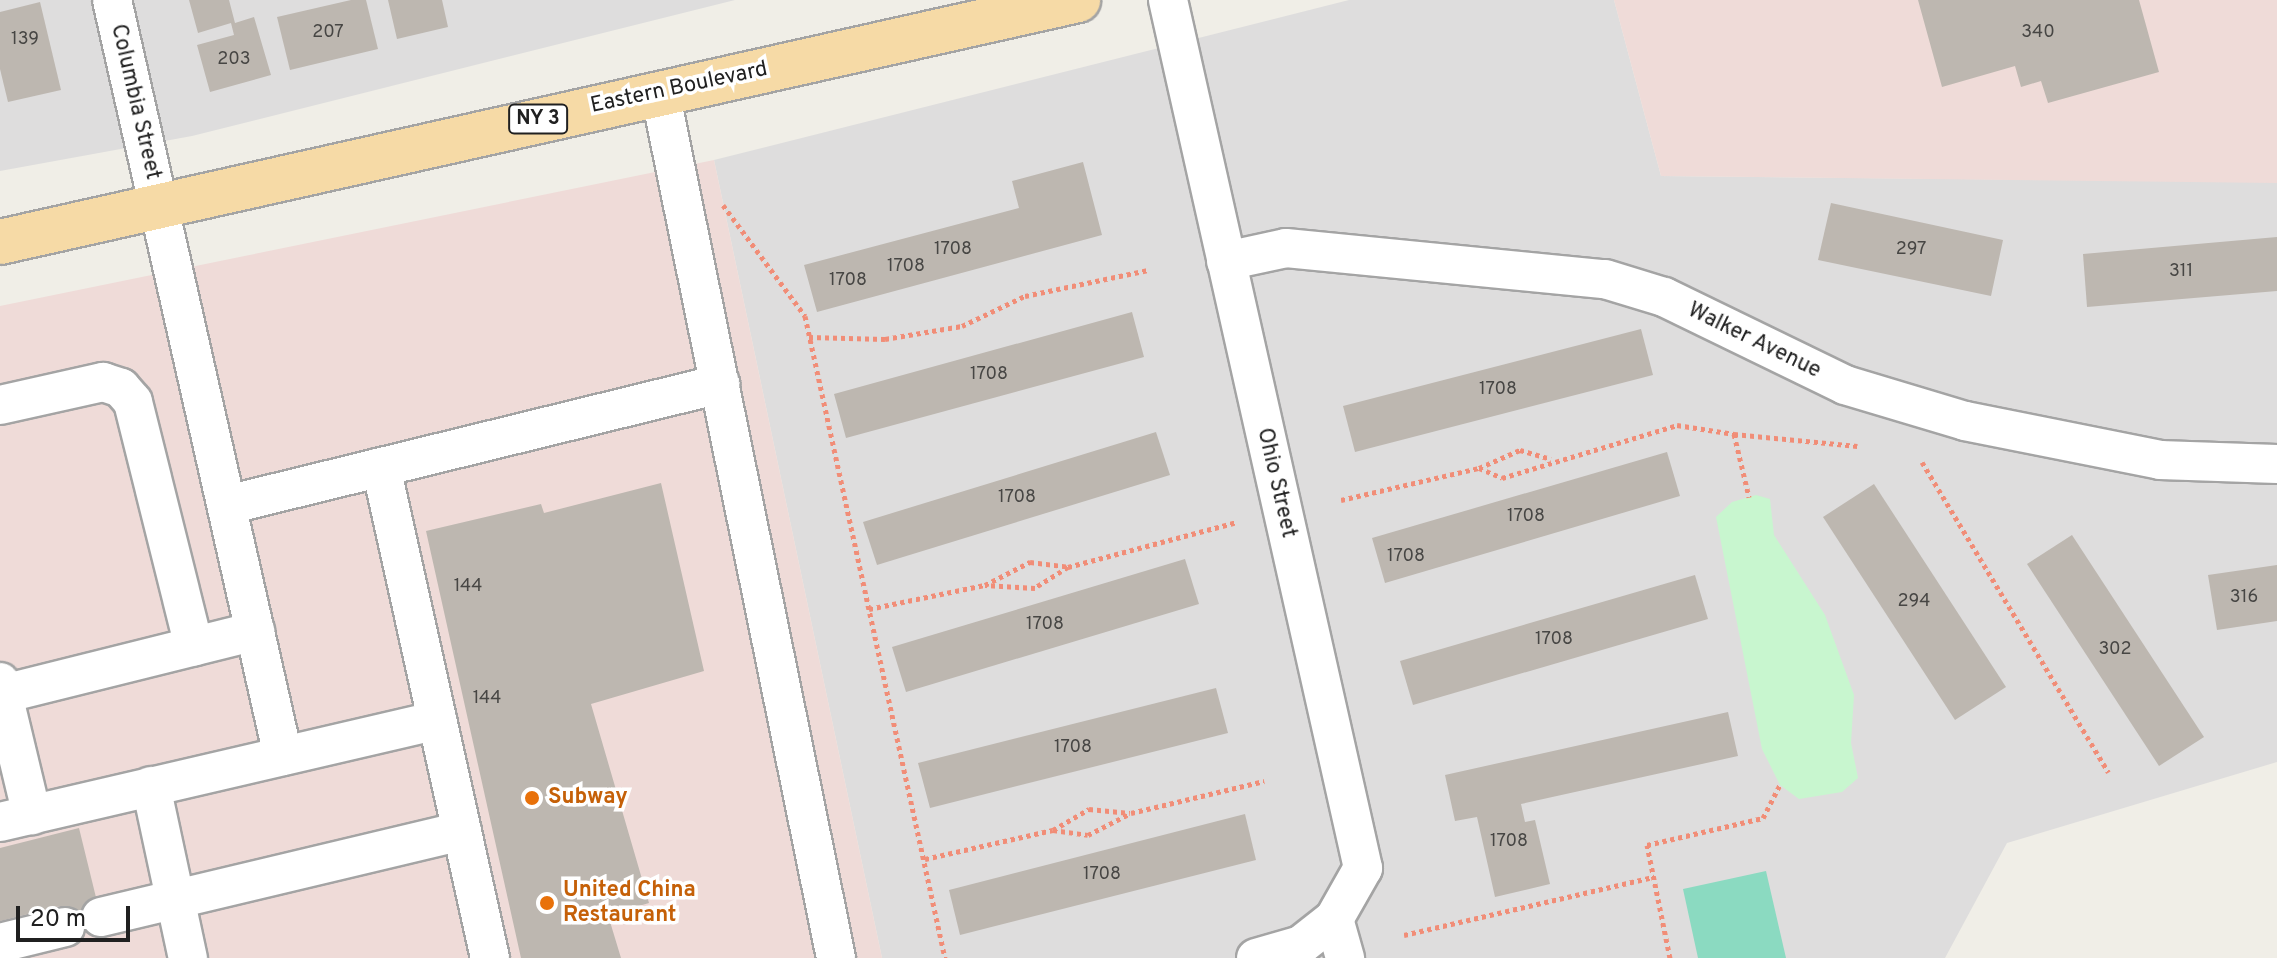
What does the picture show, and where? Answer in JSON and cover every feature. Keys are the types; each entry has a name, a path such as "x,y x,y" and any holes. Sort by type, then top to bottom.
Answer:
{"main road":[{"name":"Eastern Boulevard","path":"0,242 158,203 1078,0"}],"street":[{"name":"Columbia Street","path":"112,0 283,756"},
{"name":"Ohio Street","path":"1168,0 1363,868 1334,919"},
{"path":"660,92 836,958"},
{"name":"Walker Avenue","path":"1226,261 1286,248 1605,279 1664,297 1845,385 1965,421 2160,460 2277,464"},
{"path":"0,405 103,382 121,388 133,402 194,646"},
{"path":"227,505 720,384"},
{"path":"381,467 462,831 483,957"},
{"path":"255,631 2,688 16,819 437,720"},
{"path":"136,790 175,899 188,958"},
{"path":"101,917 462,831"},
{"path":"1256,958 1301,945 1334,919 1345,958"},
{"path":"0,943 65,927"}],"path":[{"path":"718,217 723,202 805,316 945,958"},
{"path":"809,337 885,339 962,326 1025,296 1148,270"},
{"path":"1479,468 1502,478 1553,459 1677,425 1857,446"},
{"path":"1734,434 1749,497"},
{"path":"1341,500 1479,468 1520,450 1553,459"},
{"path":"1922,462 2108,772"},
{"path":"869,609 985,585 1035,588 1068,567 1237,522"},
{"path":"985,585 1030,562 1068,567"},
{"path":"1053,830 1088,835 1131,813 1264,781"},
{"path":"1670,958 1647,845 1763,818 1780,785"},
{"path":"925,859 1053,830 1089,809 1131,813"},
{"path":"1404,935 1654,877"}],"shaded area":[{"path":"0,0 735,0 192,136 0,171"},
{"path":"1349,0 1614,0 1661,176 2277,182 2277,762 2007,843 1945,958 882,958 714,160"},
{"path":"1614,0 2277,0 2277,183 1661,176"},
{"path":"714,160 882,958 0,958 0,306"}],"green space":[{"path":"1756,495 1770,499 1774,535 1825,615 1854,695 1851,743 1858,778 1842,792 1799,799 1780,785 1762,749 1716,517 1732,502"},
{"path":"1766,871 1786,958 1698,958 1683,889"}],"building":[{"path":"189,0 229,0 235,23 254,17 271,75 210,92 197,45 234,35 231,23 198,33"},
{"path":"351,0 366,0 378,49 290,70 277,17"},
{"path":"388,0 442,0 448,27 397,39"},
{"path":"1918,0 2139,0 2159,72 2048,103 2041,81 2021,87 2015,66 1942,87"},
{"path":"40,2 61,90 8,102 0,69 0,12"},
{"path":"1083,162 1102,235 817,312 804,265 1019,208 1012,181"},
{"path":"1831,203 2003,240 1991,296 1818,260"},
{"path":"2277,237 2277,291 2087,307 2083,254"},
{"path":"1132,312 1144,357 846,438 834,394"},
{"path":"1641,329 1653,375 1355,452 1343,406"},
{"path":"1156,432 1170,475 877,565 863,522"},
{"path":"1667,452 1680,496 1385,583 1372,538"},
{"path":"661,483 704,671 591,704 649,903 608,915 621,958 521,958 426,531 541,504 544,513"},
{"path":"1874,484 2006,687 1955,720 1823,517"},
{"path":"2072,535 2204,737 2159,766 2027,564"},
{"path":"1185,559 1199,604 906,692 892,647"},
{"path":"2277,565 2277,621 2217,630 2208,575"},
{"path":"1695,575 1708,619 1413,705 1400,661"},
{"path":"1216,688 1228,733 930,808 918,763"},
{"path":"1728,712 1738,756 1521,804 1525,822 1535,820 1550,884 1495,897 1477,817 1455,821 1445,775"},
{"path":"1245,814 1256,860 960,935 949,890"},
{"path":"79,828 103,926 67,937 60,906 0,921 0,848"}],"place":[{"name":"Subway","path":"532,798"},
{"name":"United China Restaurant","path":"547,903"}]}
